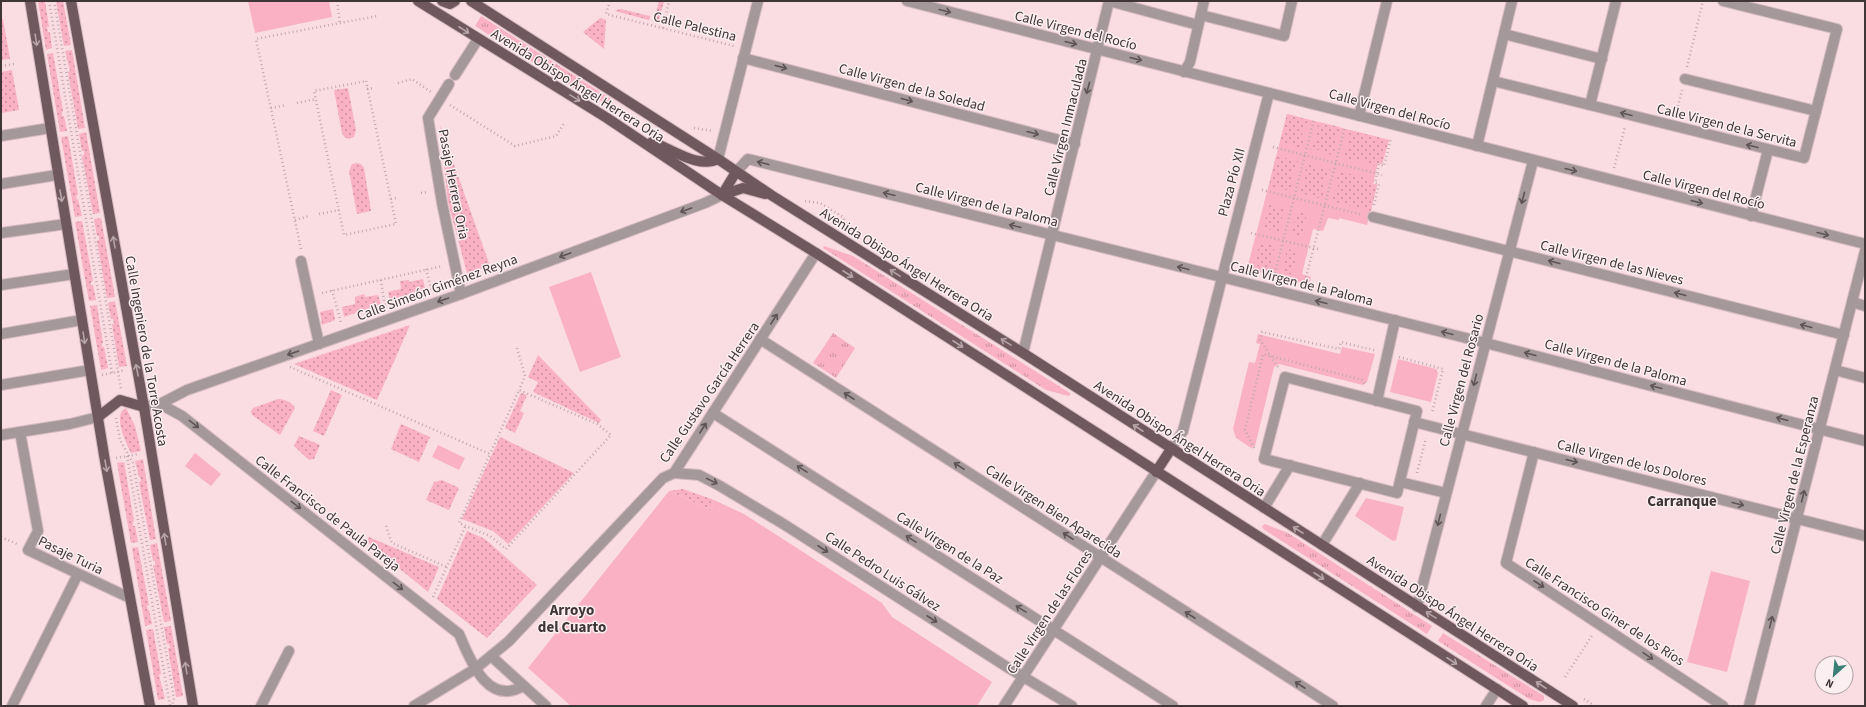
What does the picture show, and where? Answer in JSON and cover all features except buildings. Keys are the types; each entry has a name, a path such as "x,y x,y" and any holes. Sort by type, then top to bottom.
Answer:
{"main road":[{"path":"30,1 57,175 90,370 150,706"},
{"name":"Calle Ingeniero de la Torre Acosta","path":"71,1 144,407 193,706"},
{"name":"Avenida Obispo Ángel Herrera Oria","path":"418,1 637,137 722,195 816,253 1522,706"},
{"path":"442,1 450,4 456,1"},
{"name":"Avenida Obispo Ángel Herrera Oria","path":"470,1 718,159 771,195 1023,353 1573,706"},
{"path":"637,137 662,145 700,162 712,162 718,159"},
{"path":"722,195 736,172"},
{"name":"Avenida Obispo Ángel Herrera Oria","path":"722,195 742,188 771,195"},
{"path":"98,417 120,400 144,407"},
{"path":"1156,472 1171,449"}],"street":[{"path":"718,159 758,1"},
{"name":"Calle Virgen del Rocío","path":"908,1 1865,244"},
{"path":"1109,1 1284,36 1292,1"},
{"name":"Calle Virgen Inmaculada","path":"1023,353 1109,1"},
{"path":"1184,72 1190,62 1204,1"},
{"path":"1359,116 1387,1"},
{"path":"1477,146 1512,1"},
{"path":"1590,105 1616,1"},
{"name":"Calle Virgen de la Servita","path":"1493,81 1804,158 1837,29 1723,1"},
{"path":"1504,34 1602,59"},
{"path":"455,75 478,39"},
{"name":"Calle Virgen de la Soledad","path":"744,53 1074,144"},
{"path":"1685,79 1816,111"},
{"name":"Pasaje Herrera Oria","path":"449,84 428,118 442,203 461,294"},
{"name":"Plaza Pío XII","path":"1220,277 1269,93"},
{"path":"1,136 50,128"},
{"path":"1751,216 1768,150"},
{"name":"Calle Virgen de la Paloma","path":"736,172 748,159 1485,342 1865,441"},
{"name":"Calle Virgen del Rosario","path":"1417,607 1533,160"},
{"path":"1,184 57,175"},
{"name":"Calle Simeón Giménez Reyna","path":"160,404 187,390 461,294 697,206 722,195"},
{"name":"Calle Virgen de las Nieves","path":"1372,217 1844,335"},
{"path":"1,233 66,224"},
{"name":"Calle Virgen de la Esperanza","path":"1749,706 1865,250"},
{"name":"Calle Gustavo García Herrera","path":"414,706 474,669 509,641 663,478 674,472 816,253"},
{"path":"301,257 319,344"},
{"path":"1,285 74,274"},
{"path":"1171,449 1183,431 1220,277"},
{"path":"1852,302 1865,306"},
{"path":"1,334 82,320"},
{"path":"1377,401 1395,320"},
{"name":"Calle Virgen Bien Aparecida","path":"760,339 1333,706"},
{"path":"1,385 90,370"},
{"path":"1835,370 1865,378"},
{"path":"1285,377 1377,401 1417,411 1397,493 1264,459 1285,377"},
{"path":"144,407 160,404"},
{"name":"Calle Francisco de Paula Pareja","path":"160,404 182,416 459,634 479,682 494,697 507,700 515,695 523,686"},
{"name":"Calle Virgen de la Paz","path":"713,413 1172,706"},
{"path":"1,435 98,417"},
{"name":"Calle Virgen de los Dolores","path":"1414,422 1865,536"},
{"path":"20,432 38,531 28,550"},
{"name":"Calle Francisco Giner de los Ríos","path":"1534,452 1506,563 1723,706"},
{"path":"1264,508 1290,465"},
{"name":"Calle Pedro Luis Gálvez","path":"674,472 699,475 785,524 1023,677 1072,706"},
{"name":"Calle Virgen de las Flores","path":"1004,706 1156,472"},
{"path":"1400,482 1446,494"},
{"path":"1322,545 1360,483"},
{"name":"Pasaje Turia","path":"28,550 130,598"},
{"path":"12,706 78,574"},
{"path":"261,706 289,651"},
{"path":"491,656 546,706"},
{"path":"1486,706 1496,689"}],"path":[{"path":"49,1 112,373"},
{"path":"54,1 121,389 115,404 115,412 120,440 133,463 135,471 174,698 171,706"},
{"path":"337,1 340,23"},
{"name":"Calle Palestina","path":"610,1 606,14 663,28 744,53"},
{"path":"663,28 669,1"},
{"path":"1673,126 1703,1"},
{"path":"301,257 256,39 377,16"},
{"path":"1,66 14,64"},
{"path":"398,82 412,79 515,146 556,136 565,122"},
{"path":"366,81 396,224 344,235 316,99 314,91 366,81"},
{"path":"367,89 374,88"},
{"path":"297,103 316,99"},
{"path":"271,108 286,105"},
{"path":"1611,180 1628,115"},
{"path":"1274,276 1314,119"},
{"path":"1305,283 1345,127"},
{"path":"1262,190 1372,217 1379,184 1375,182 1379,164 1384,166 1391,138"},
{"path":"1273,147 1382,175"},
{"path":"391,199 396,198"},
{"path":"319,214 339,210"},
{"path":"294,220 309,216"},
{"path":"1251,233 1318,249"},
{"path":"322,293 455,263"},
{"path":"426,269 430,286"},
{"path":"381,280 384,303"},
{"path":"332,290 339,318"},
{"path":"1262,332 1260,340 1285,377"},
{"path":"517,348 525,376 459,523 490,536 506,549 611,435 597,424 519,390"},
{"path":"288,366 490,454"},
{"path":"102,375 127,370"},
{"path":"1251,442 1253,447"},
{"path":"116,458 141,453"},
{"path":"128,456 171,706"},
{"path":"433,596 466,525"},
{"path":"386,526 392,544 447,567"},
{"name":"Pasaje Turia","path":"1,537 28,550"},
{"path":"1565,677 1600,624"}],"green space":[{"path":"38,1 45,1 49,27 47,27 48,32 50,32 52,48 46,50"},
{"path":"56,1 63,1 71,45 64,46"},
{"path":"248,1 329,1 332,17 255,33"},
{"path":"659,1 664,1 658,23 654,21"},
{"path":"620,9 650,16 649,20 615,11"},
{"path":"481,16 611,99 609,103 590,98 475,26"},
{"path":"600,18 606,20 604,49 583,32"},
{"path":"1,19 3,19 10,59 1,60"},
{"path":"72,50 85,128 78,129 68,72 70,71 65,51"},
{"path":"53,53 63,111 62,116 64,116 67,131 60,132 47,54"},
{"path":"12,70 19,110 1,113 1,72"},
{"path":"348,88 356,130 354,137 349,139 344,137 342,133 334,90"},
{"path":"1287,114 1389,140 1382,164 1378,163 1373,184 1377,185 1367,225 1339,218 1339,220 1328,218 1323,231 1313,229 1302,274 1311,277 1309,285 1247,269"},
{"path":"1287,114 1309,120 1302,133 1304,138 1301,148 1280,142"},
{"path":"1318,122 1340,127 1335,141 1336,145 1333,156 1322,150 1310,150 1313,141 1317,136"},
{"path":"440,125 490,266 467,273 448,202"},
{"path":"1350,130 1389,140 1382,164 1378,163 1377,166 1367,164 1361,159 1353,160 1343,158 1345,149 1349,144 1348,138"},
{"path":"86,132 100,213 93,214 82,156 84,155 84,151 82,151 79,134"},
{"path":"68,136 78,195 76,196 82,216 75,217 61,137"},
{"path":"1276,156 1298,161 1296,170 1291,176 1293,182 1290,191 1269,186"},
{"path":"1307,163 1317,168 1324,167 1330,169 1324,183 1325,189 1322,199 1300,193 1305,179"},
{"path":"352,164 361,164 364,168 371,211 357,214 349,171"},
{"path":"1339,171 1350,174 1356,178 1363,177 1374,180 1373,184 1377,185 1371,211 1332,201 1334,191 1338,187 1337,180"},
{"path":"1269,205 1284,209 1279,232 1263,228"},
{"path":"1297,212 1307,214 1301,238 1291,235"},
{"path":"101,218 115,297 107,298 97,241 99,240 99,236 97,236 94,219"},
{"path":"82,221 93,281 91,282 91,285 93,285 96,300 89,301 75,222"},
{"path":"1260,242 1275,246 1270,269 1254,265"},
{"path":"824,246 853,256 1070,393 1070,395 1068,396 1046,390 823,248"},
{"path":"1287,249 1297,251 1292,275 1282,272"},
{"path":"591,272 621,357 580,372 549,287"},
{"path":"423,279 425,288 390,301 388,292 401,289 400,281 409,280 409,282"},
{"path":"364,294 365,297 378,295 381,304 344,317 342,307 355,304 355,297"},
{"path":"115,301 127,366 119,367 112,324 114,324 113,319 111,319 108,303"},
{"path":"97,305 103,343 102,347 104,347 108,368 101,370 90,306"},
{"path":"333,309 335,320 322,325 320,312"},
{"path":"410,325 377,400 294,364"},
{"path":"833,333 855,348 836,378 813,363"},
{"path":"1258,334 1340,354 1342,347 1375,354 1367,382 1363,385 1279,364 1274,367 1255,446 1251,448 1236,438 1233,429 1249,362 1255,363 1260,344 1256,343"},
{"path":"538,355 601,420 599,423 533,392 538,382 528,377"},
{"path":"1398,359 1436,369 1438,373 1431,402 1390,392"},
{"path":"331,390 342,395 324,436 313,431"},
{"path":"521,393 527,395 520,411 524,413 515,433 505,428"},
{"path":"278,399 287,401 295,408 280,435 252,415 251,411 253,408"},
{"path":"126,408 135,426 141,451 131,453 121,429 120,416 122,411"},
{"path":"401,424 430,437 419,462 391,449"},
{"path":"299,436 320,445 314,459 309,460 294,446"},
{"path":"500,437 574,473 508,544 493,531 462,519"},
{"path":"438,445 465,458 459,470 432,457"},
{"path":"195,453 221,474 211,486 185,466"},
{"path":"143,459 156,539 150,540 139,482 141,481 135,461"},
{"path":"124,462 134,521 133,526 135,526 138,542 131,543 117,463"},
{"path":"442,480 459,488 449,510 426,500 434,482"},
{"path":"683,489 714,500 711,510 669,491"},
{"path":"669,491 711,510 714,500 744,514 882,603 892,617 992,682 977,706 571,706 528,668"},
{"path":"1366,498 1404,507 1396,540 1393,541 1355,516"},
{"path":"1265,524 1288,533 1432,626 1427,634 1263,529 1262,526"},
{"path":"467,531 485,539 537,585 487,638 437,599"},
{"path":"369,537 439,567 428,592 366,541"},
{"path":"157,543 171,621 164,622 153,565 155,565 155,561 153,561 150,545"},
{"path":"138,547 149,605 147,606 152,624 145,626 132,548"},
{"path":"1711,571 1750,581 1727,672 1687,662"},
{"path":"171,626 183,696 176,697 168,648 170,648 169,644 167,644 164,627"},
{"path":"153,629 161,674 159,675 165,699 158,700 146,630"},
{"path":"1443,633 1544,696 1544,700 1540,702 1529,699 1438,641"}],"district":[{"name":"Carranque","path":"1682,501"},
{"name":"Arroyo del Cuarto","path":"572,618"}]}
